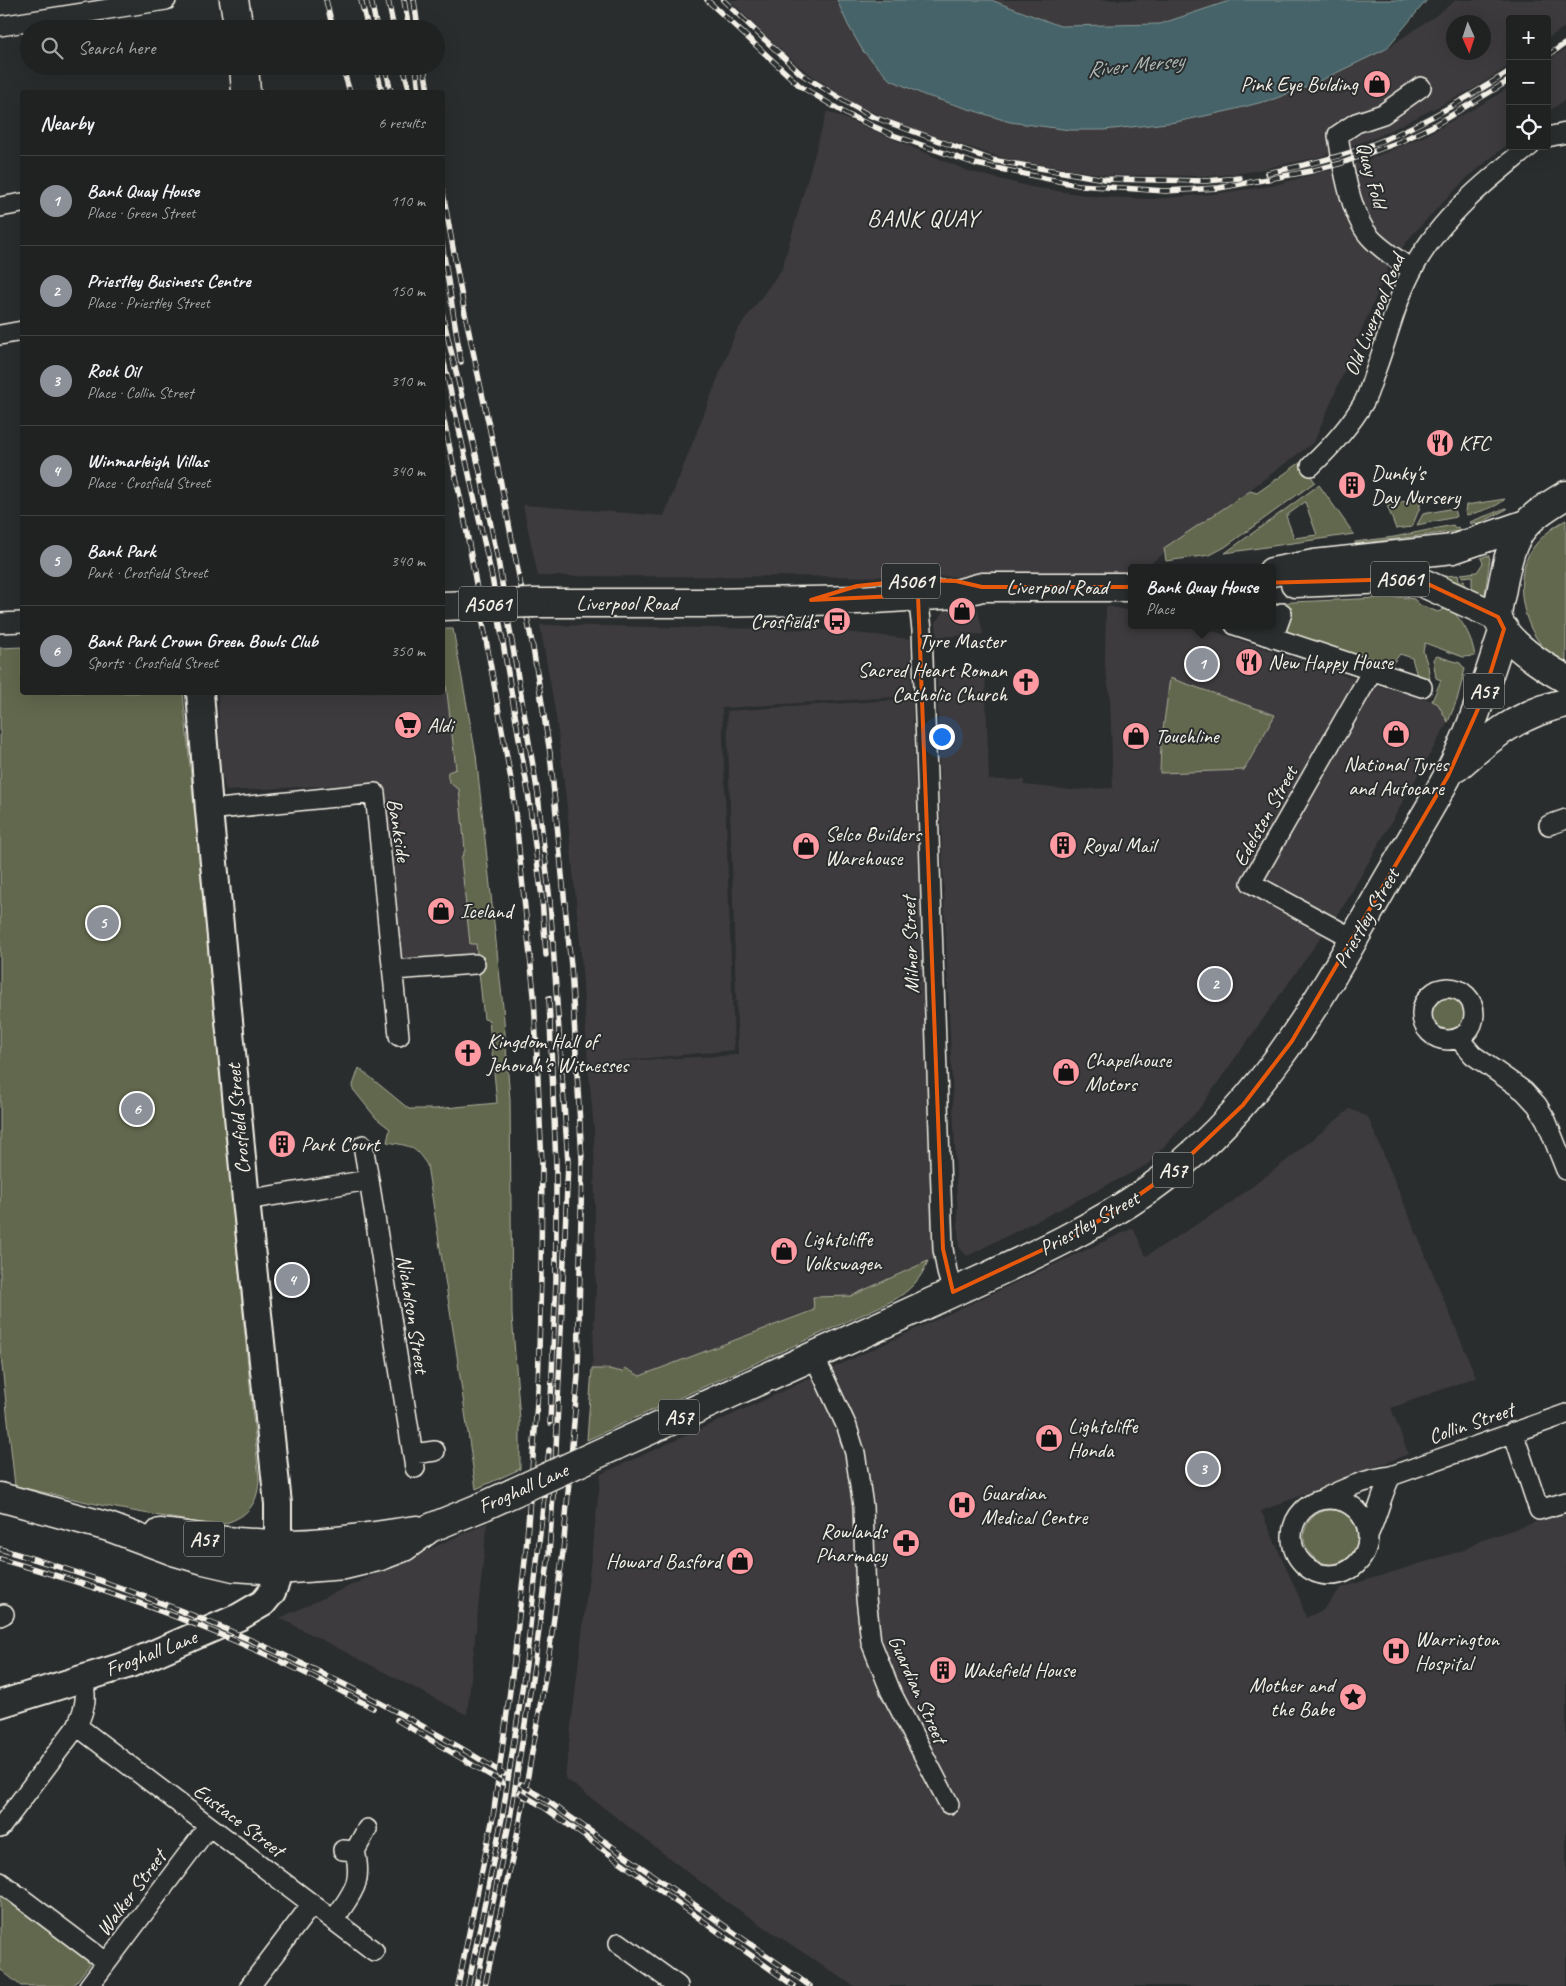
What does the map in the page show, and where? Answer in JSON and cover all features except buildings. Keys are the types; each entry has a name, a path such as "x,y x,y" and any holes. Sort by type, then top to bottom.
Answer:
{"highway":[{"path":"234,0 237,20"},
{"path":"245,75 246,90"},
{"name":"A57","path":"1566,495 1543,509 1523,525 1512,547 1506,569 1501,623 1522,649 1536,661 1566,679"},
{"name":"A5061","path":"1276,571 1314,564 1454,549 1523,525"},
{"name":"A5061","path":"1276,584 1389,579 1421,582 1501,623"},
{"name":"Liverpool Road","path":"811,600 857,586 915,580 956,581 982,588"},
{"name":"Liverpool Road","path":"445,606 534,603 709,604 858,600 956,594 982,588 1128,587"},
{"name":"Priestley Street","path":"615,1446 953,1292 1094,1224 1148,1190 1177,1168 1216,1133 1243,1105 1292,1041 1354,939 1448,776 1478,708 1501,623"},
{"name":"Priestley Street","path":"1448,776 1508,725 1530,714 1566,703"},
{"name":"Froghall Lane","path":"278,1558 350,1540 430,1528 484,1506 615,1446"},
{"name":"A57","path":"0,1497 109,1527 223,1541 278,1558"}],"street":[{"path":"38,20 166,0"},
{"path":"0,26 20,23"},
{"name":"Quay Fold","path":"1412,270 1370,237 1356,215 1342,163 1338,135 1356,123 1383,114 1421,87"},
{"path":"1551,136 1566,133"},
{"name":"Old Liverpool Road","path":"1311,466 1338,439 1365,400 1412,270 1433,238 1486,181 1525,150"},
{"path":"0,207 20,203"},
{"path":"0,334 20,331"},
{"name":"Milner Street","path":"918,595 922,630 944,1255 953,1292"},
{"path":"1273,638 1282,613"},
{"path":"0,623 20,622"},
{"path":"1247,629 1372,671 1402,671 1422,687"},
{"name":"Edelsten Street","path":"1354,939 1251,883 1372,671"},
{"name":"Crosfield Street","path":"200,695 209,810 246,1200 274,1459 278,1504 278,1558"},
{"name":"Bankside","path":"209,810 375,793 400,1036"},
{"path":"393,970 475,964"},
{"path":"1458,1038 1473,1056 1524,1091 1537,1105 1546,1120 1566,1170"},
{"name":"Nicholson Street","path":"363,1146 414,1461 435,1451"},
{"path":"246,1200 369,1180"},
{"name":"Guardian Street","path":"814,1356 847,1427 855,1453 863,1506 866,1598 871,1642 891,1692 949,1804"},
{"name":"Collin Street","path":"1391,1476 1384,1489 1362,1559 1353,1568 1342,1573 1329,1575 1317,1573 1306,1567 1298,1558 1292,1546 1292,1534 1295,1522 1301,1511 1311,1503 1349,1487 1375,1478 1391,1476 1566,1414"},
{"path":"1513,1432 1539,1510 1566,1502"},
{"path":"1323,1499 1336,1499 1348,1503 1358,1511 1366,1522 1368,1535"},
{"name":"Froghall Lane","path":"0,1704 130,1664 247,1612 263,1603 272,1592 278,1558"},
{"path":"0,1828 77,1726 85,1708 86,1700 82,1678"},
{"name":"Eustace Street","path":"77,1726 374,1951"},
{"name":"Walker Street","path":"89,1986 209,1826"},
{"path":"334,1920 355,1888 358,1880 358,1864 348,1850 367,1829"},
{"path":"0,1882 106,1962"},
{"path":"250,1986 312,1904"},
{"path":"619,1943 678,1986"}],"highlighted area":[{"path":"1407,579 1430,585 1498,617 1504,629 1482,700 1448,776 1292,1041 1243,1105 1177,1168 1119,1209 1072,1236 953,1292 943,1249 918,595 811,600 857,586 915,580 956,581 982,587 1124,587"}],"shaded area":[{"path":"730,0 837,0 848,25 889,79 924,95 964,108 1386,49 1456,0 1566,0 1566,26 1551,36 1551,15 1506,15 1506,68 1477,87 1377,137 1319,157 1248,172 1211,176 1107,175 1006,159 911,128 860,107 799,66"},
{"path":"991,0 1232,0 1160,24 1060,26"},
{"path":"1566,49 1566,99 1551,110 1551,60"},
{"path":"1506,89 1506,145 1469,176 1441,204 1411,236 1389,266 1314,442 1149,564 1128,564 1128,577 538,576 523,505 664,516 736,332 782,269 827,111 968,171 1031,187 1098,197 1153,199 1213,194 1271,186 1365,161 1425,136"},
{"path":"948,605 977,606 983,634 937,637 936,622"},
{"path":"1106,606 1128,610 1128,629 1207,629 1352,678 1432,701 1438,704 1448,722 1346,902 1199,1109 1147,1165 967,1256 959,1247 940,795 937,672 985,671 989,780 1024,780 1024,785 1071,790 1113,788 1110,696 1105,667","holes":["1170,679 1274,715 1160,768 1161,744"]},
{"path":"540,625 827,630 910,639 911,696 722,708 734,1050 605,1062 738,1055 727,711 912,699 934,1258 851,1296 813,1297 814,1309 640,1376 608,1369 592,1369 596,1288 594,1129 581,953 567,807 556,716"},
{"path":"445,652 484,956 389,965 376,783 226,791 220,766 218,695 445,695"},
{"path":"1350,1109 1368,1117 1476,1377 1391,1408 1408,1454 1261,1511 1299,1597 1306,1618 1323,1610 1341,1588 1464,1550 1480,1541 1566,1512 1566,1986 854,1986 727,1902 565,1778 601,1474 1133,1228 1146,1256 1228,1205"},
{"path":"487,1523 467,1715 280,1618"}],"green space":[{"path":"1301,462 1315,482 1225,547 1210,555 1166,561 1164,548 1250,491 1257,493"},
{"path":"1319,485 1354,534 1225,553","holes":["1305,502 1317,535 1294,538 1286,516"]},
{"path":"1420,498 1420,507 1412,527 1396,529 1387,505"},
{"path":"1505,499 1482,511 1467,515 1465,512 1466,505"},
{"path":"1454,508 1456,517 1417,525 1423,514"},
{"path":"1506,508 1477,525 1475,522 1471,524 1470,522"},
{"path":"1566,520 1566,665 1541,645 1534,633 1524,607 1522,579 1524,566 1536,544 1555,526"},
{"path":"1453,525 1455,528 1458,527 1459,531 1355,544 1355,542 1394,537"},
{"path":"1488,555 1490,558 1484,601 1443,580 1445,576 1458,575 1459,581 1464,580 1465,587 1472,588 1472,576 1462,577 1461,574 1477,572 1483,563 1481,558"},
{"path":"1401,597 1414,599 1420,605 1438,612 1449,607 1459,618 1466,630 1472,642 1475,656 1463,657 1425,643 1423,651 1428,666 1430,680 1428,681 1417,676 1412,658 1400,654 1392,664 1384,666 1287,631 1285,624 1276,612 1276,603"},
{"path":"445,629 453,629 476,755 503,1007 510,1100 512,1315 520,1420 520,1469 476,1489 427,1165 415,1150 401,1144 387,1142 390,1129 376,1118 352,1088 359,1068 409,1109 435,1109 497,1103 489,1020 484,1019 476,944 470,944 461,859 465,850 459,789 448,778 448,772 456,769 445,676"},
{"path":"20,647 20,695 183,695 259,1479 256,1498 247,1511 234,1520 216,1526 105,1506 15,1486 0,1347 0,648"},
{"path":"1437,656 1460,663 1465,669 1457,700 1448,722 1438,704 1432,701 1441,680 1436,678 1433,659"},
{"path":"1170,678 1275,715 1244,770 1160,773 1161,744"},
{"path":"1449,995 1463,1000 1468,1014 1463,1028 1449,1033 1435,1028 1430,1014 1435,1000"},
{"path":"928,1261 914,1284 892,1301 587,1440 592,1369 608,1369 623,1372 625,1368 640,1376 814,1310 813,1297 851,1296"},
{"path":"1331,1510 1341,1512 1350,1518 1356,1527 1358,1537 1356,1547 1350,1556 1341,1562 1331,1564 1321,1562 1312,1556 1306,1547 1304,1537 1306,1527 1312,1518 1321,1512"},
{"path":"0,1893 93,1960 73,1986 21,1986 0,1971"}],"water":[{"name":"River Mersey","path":"837,0 991,0 1060,26 1160,24 1232,0 1427,0 1386,49 1313,84 1274,99 1176,122 1104,130 1070,130 1010,122 924,95 889,79 863,51 848,25"}],"railway":[{"path":"326,0 331,20"},
{"path":"361,0 366,20"},
{"path":"371,0 375,20"},
{"path":"388,0 392,20"},
{"path":"404,0 407,20"},
{"path":"414,0 417,20"},
{"path":"707,0 800,86 848,115 893,135 976,164 1078,185 1165,191 1219,188 1311,171 1342,163 1399,142 1435,125 1506,82"},
{"path":"723,0 801,74 851,105 871,116 992,160 1104,179 1206,181 1240,178"},
{"path":"1551,53 1566,43"},
{"path":"1267,173 1333,158 1389,138 1477,92 1506,74"},
{"path":"345,75 349,90"},
{"path":"378,75 382,90"},
{"path":"387,75 391,90"},
{"path":"405,75 409,90"},
{"path":"417,75 419,90"},
{"path":"425,75 428,90"},
{"path":"445,204 464,309 498,468 533,648 550,753 571,966 582,1160 578,1375 563,1552 548,1661 520,1821 485,1986"},
{"path":"445,262 461,362"},
{"path":"445,326 480,472 498,560 538,795 550,901 568,1162 556,1451 549,1554 535,1660 510,1819 476,1986"},
{"path":"445,366 492,577 528,792 542,898 546,955"},
{"path":"445,425 463,511 513,791 534,995 542,1164 538,1390 526,1551 514,1661 493,1817 458,1986"},
{"path":"549,998 556,1165 556,1279 550,1423"},
{"path":"468,1986 502,1818 526,1664 549,1450"},
{"path":"0,1549 67,1569 132,1592 260,1644 322,1673 383,1705 444,1738 504,1774"},
{"path":"0,1559 72,1580 178,1618 248,1646 328,1684 373,1708"},
{"path":"397,1720 503,1783"},
{"path":"521,1784 810,1986"},
{"path":"520,1793 545,1808 794,1986"}],"place":[{"name":"Pink Eye Bulding","path":"1377,84"},
{"name":"KFC","path":"1440,443"},
{"name":"Dunky's Day Nursery","path":"1352,485"},
{"name":"Tyre Master","path":"962,611"},
{"name":"Crosfields","path":"837,621"},
{"name":"New Happy House","path":"1249,662"},
{"name":"Bank Quay House","path":"1202,664"},
{"name":"Sacred Heart Roman Catholic Church","path":"1026,682"},
{"name":"Aldi","path":"408,725"},
{"name":"National Tyres and Autocare","path":"1396,734"},
{"name":"Touchline","path":"1136,736"},
{"name":"Royal Mail","path":"1063,845"},
{"name":"Selco Builders Warehouse","path":"806,846"},
{"name":"Iceland","path":"441,911"},
{"name":"Bank Park","path":"103,923"},
{"name":"Priestley Business Centre","path":"1215,984"},
{"name":"Kingdom Hall of Jehovah's Witnesses","path":"468,1053"},
{"name":"Chapelhouse Motors","path":"1066,1072"},
{"name":"Bank Park Crown Green Bowls Club","path":"137,1109"},
{"name":"Park Court","path":"282,1144"},
{"name":"Lightcliffe Volkswagen","path":"784,1251"},
{"name":"Winmarleigh Villas","path":"292,1280"},
{"name":"Lightcliffe Honda","path":"1049,1438"},
{"name":"Rock Oil","path":"1203,1469"},
{"name":"Guardian Medical Centre","path":"962,1505"},
{"name":"Rowlands Pharmacy","path":"906,1543"},
{"name":"Howard Basford","path":"740,1561"},
{"name":"Warrington Hospital","path":"1396,1651"},
{"name":"Wakefield House","path":"943,1670"},
{"name":"Mother and the Babe","path":"1353,1697"}],"district":[{"name":"BANK QUAY","path":"923,218"}]}
